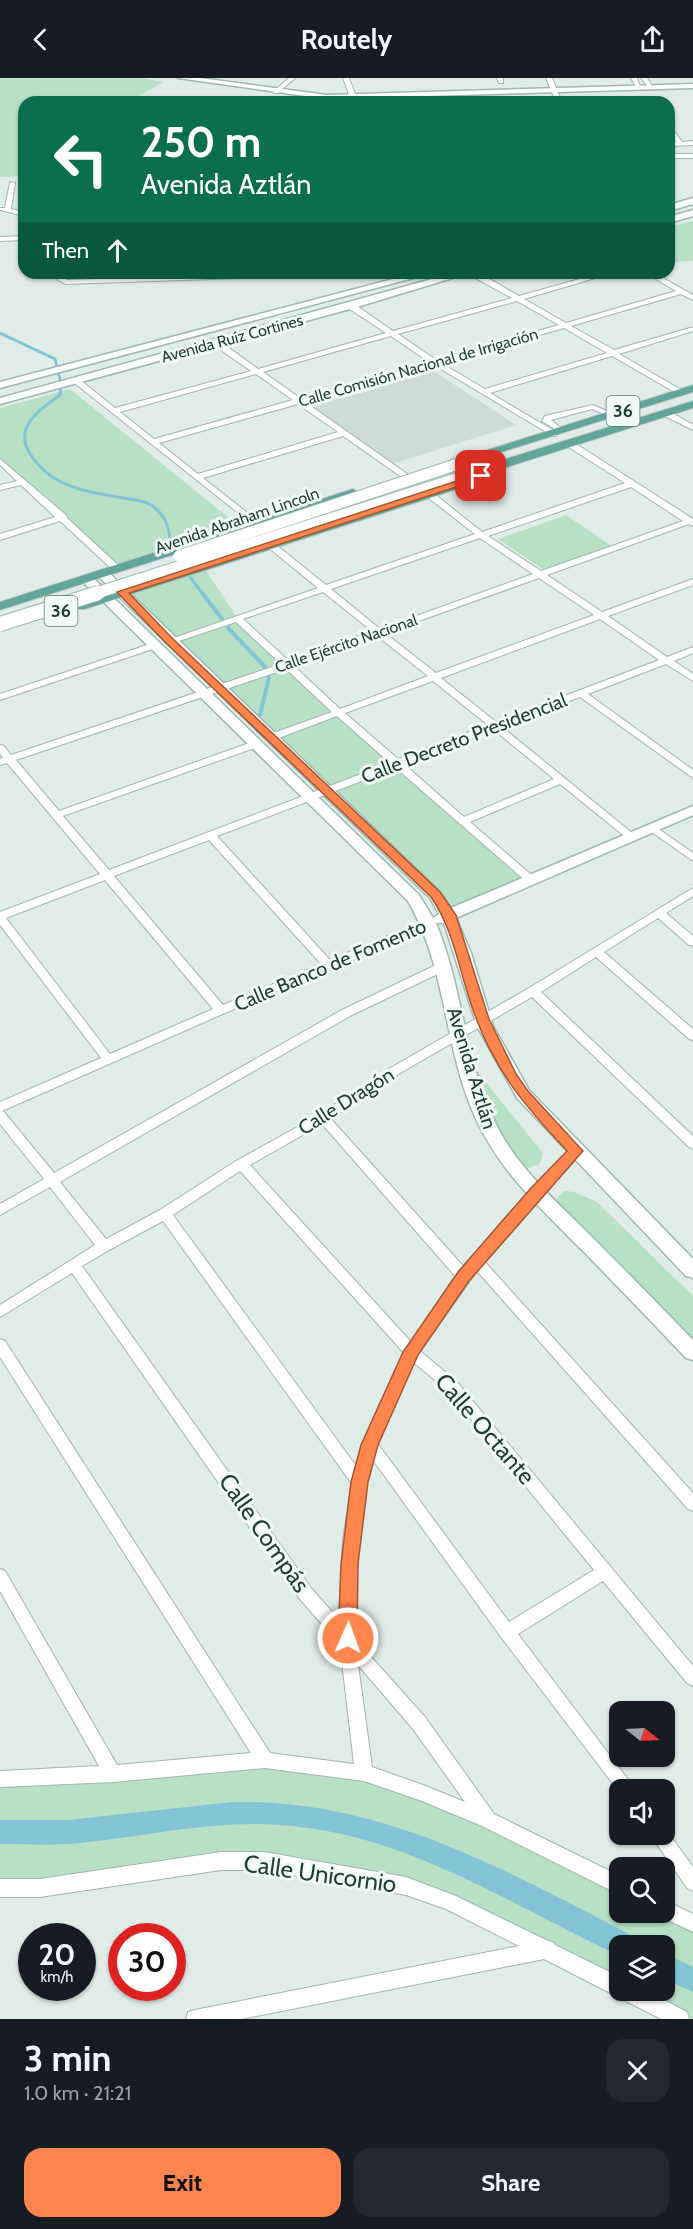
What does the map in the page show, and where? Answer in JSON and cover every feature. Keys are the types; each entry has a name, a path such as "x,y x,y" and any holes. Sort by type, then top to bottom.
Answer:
{"main road":[{"path":"182,78 310,96"},
{"path":"255,78 286,80 319,86"},
{"path":"620,78 633,78"},
{"path":"490,82 573,80"},
{"path":"338,86 348,82 360,86"},
{"path":"434,96 693,86"},
{"path":"675,206 693,201"},
{"path":"675,218 693,213"},
{"name":"Avenida Ruíz Cortines","path":"0,387 394,279"},
{"name":"Avenida Ruíz Cortines","path":"0,401 443,279"},
{"name":"Avenida Abraham Lincoln","path":"0,615 693,388"},
{"name":"36","path":"0,624 693,404"},
{"name":"Avenida Abraham Lincoln","path":"0,606 406,476 485,455"},
{"name":"Avenida Abraham Lincoln","path":"0,631 429,494 477,478 500,465"},
{"path":"136,562 133,571 136,576 155,581"},
{"path":"110,571 122,592 170,641 329,791 435,895 450,915"},
{"name":"Avenida Aztlán","path":"87,579 153,646 312,797 414,898 428,924 444,966 459,1033 482,1113 494,1139 536,1192 693,1352"},
{"name":"Calle Banco de Fomento","path":"428,924 693,810"},
{"name":"Avenida Aztlán","path":"450,915 483,1019 510,1076 523,1094 576,1151 693,1271"}],"street":[{"path":"633,78 639,88"},
{"path":"644,78 651,87"},
{"path":"549,79 556,96"},
{"path":"273,92 286,80"},
{"path":"675,136 680,144"},
{"path":"675,144 693,143"},
{"path":"675,158 693,157"},
{"path":"0,187 11,185 3,211 18,214"},
{"path":"0,239 18,238"},
{"path":"483,279 681,392"},
{"path":"114,411 588,279"},
{"path":"659,279 693,298"},
{"name":"Calle Comisión Nacional de Irrigación","path":"154,442 682,292"},
{"path":"351,306 434,362 557,432"},
{"path":"484,392 693,329"},
{"path":"215,342 406,476"},
{"path":"76,381 256,524"},
{"path":"557,432 546,421 548,418 593,407 612,415"},
{"path":"666,413 693,428"},
{"path":"196,477 344,433"},
{"path":"570,444 692,522"},
{"path":"0,461 63,518 110,571"},
{"path":"0,488 22,482"},
{"path":"170,641 631,484"},
{"path":"429,494 480,534 693,678"},
{"path":"0,537 63,518"},
{"name":"Calle Ejército Nacional","path":"5,760 380,632 539,574 692,522"},
{"path":"272,546 632,837"},
{"path":"272,737 693,582"},
{"path":"238,619 339,713 531,880"},
{"path":"0,697 153,646"},
{"name":"Calle Decreto Presidencial","path":"0,916 212,837 693,650"},
{"path":"581,693 693,775"},
{"path":"57,815 256,744"},
{"path":"0,748 5,760 108,874 221,1010"},
{"path":"463,821 562,779"},
{"path":"653,828 693,858"},
{"path":"212,837 328,965"},
{"name":"Calle Dragón","path":"0,1312 104,1245 165,1214 242,1164 323,1118 391,1073 533,991 693,891"},
{"path":"659,913 693,942"},
{"path":"0,916 108,1059"},
{"name":"Calle Banco de Fomento","path":"0,1107 221,1010 428,924"},
{"path":"597,952 693,1036"},
{"path":"0,1210 346,1013 444,966"},
{"path":"533,991 693,1144"},
{"path":"0,1115 104,1245"},
{"path":"323,1118 464,1277"},
{"path":"364,1773 348,1638 350,1564 359,1482 370,1445 411,1352 464,1277 536,1192 576,1151"},
{"name":"Calle Octante","path":"242,1164 411,1352 452,1386 693,1678"},
{"path":"165,1214 359,1482"},
{"path":"477,1262 693,1504"},
{"name":"Calle Compás","path":"74,1265 305,1593 348,1638 419,1723 488,1820"},
{"path":"0,1345 265,1760"},
{"path":"370,1445 507,1632 620,1779"},
{"path":"507,1632 605,1571"},
{"path":"0,1576 113,1774"},
{"path":"0,1779 113,1774 265,1760 364,1773 423,1793 488,1820 609,1880"},
{"path":"668,1845 693,1882"},
{"name":"Calle Unicornio","path":"0,1888 40,1888 221,1861 264,1861 406,1886 450,1902 609,1981"},
{"path":"675,1914 693,1923"},
{"path":"195,2019 548,1949"},
{"path":"646,2001 680,2019"}],"shaded area":[{"path":"432,370 516,425 392,464 311,406"}],"green space":[{"path":"0,78 142,78 163,82 138,96 18,96 18,176 0,177"},
{"path":"693,221 693,261 675,262 675,226"},
{"path":"70,389 240,527 119,567 0,458 0,408"},
{"path":"566,515 613,547 543,569 498,539"},
{"path":"203,566 238,619 531,880 450,915 122,592"},
{"path":"476,1070 543,1153 540,1164 523,1170 496,1127"},
{"path":"565,1191 574,1192 597,1202 693,1296 693,1347 557,1212 557,1198"},
{"path":"265,1760 364,1773 609,1882 609,1923 675,1923 675,1916 693,1923 693,2019 680,2019 645,2001 675,2001 675,1935 609,1935 609,1982 450,1902 264,1861 0,1887 0,1779"}],"waterway":[{"path":"0,333 55,359 57,367"},
{"path":"58,372 61,383"},
{"path":"61,387 60,395 38,412 27,426 25,443 29,452 48,474 59,481 84,490 148,503 166,521 171,543"},
{"path":"189,576 203,594"},
{"path":"202,593 222,619"},
{"path":"228,628 265,667"},
{"path":"260,715 269,677"},
{"path":"0,1832 68,1832 233,1813 285,1814 331,1820 419,1845 503,1882 609,1937"},
{"path":"675,1971 693,1980"}],"route":[{"path":"348,1638 350,1564 359,1482 370,1445 411,1352 464,1277 536,1192 576,1151 523,1094 510,1076 483,1019 450,915 435,895 170,641 122,592 272,546 481,476"}]}
